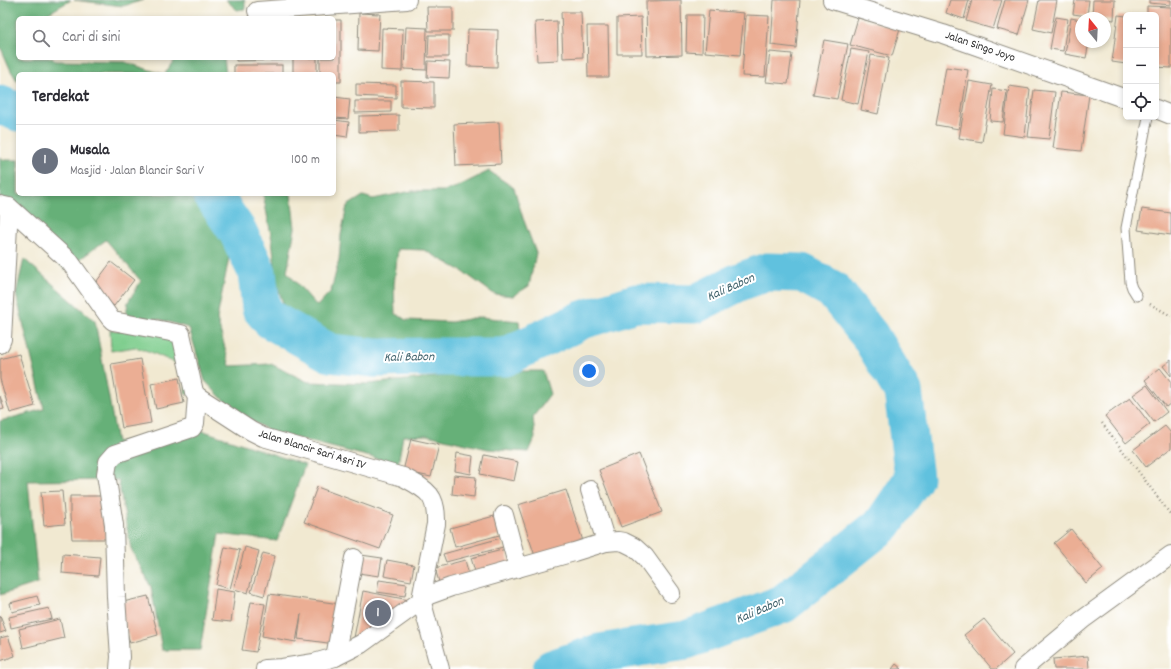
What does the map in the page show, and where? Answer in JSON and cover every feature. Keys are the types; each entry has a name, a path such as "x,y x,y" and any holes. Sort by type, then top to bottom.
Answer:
{"street":[{"path":"257,11 407,0"},
{"name":"Jalan Singo Joyo","path":"832,0 943,34 1123,98"},
{"path":"1159,110 1171,115"},
{"path":"0,344 2,339 5,206"},
{"path":"5,206 70,262 113,321 181,334 194,392 197,396 195,423 192,428 115,454 108,462 106,474 114,525 116,597 120,657 119,669"},
{"name":"Jalan Blancir Sari Asri IV","path":"197,396 251,431 263,437 403,477 424,488 431,496 435,505 436,524 421,599"},
{"path":"590,490 606,542"},
{"path":"504,515 518,568"},
{"path":"265,669 314,663 335,657 361,644 390,624 421,599 429,595 451,587 606,542 624,542 634,548 645,557 671,593"},
{"path":"1023,669 1082,620 1171,555"},
{"path":"335,657 354,558"},
{"path":"421,599 440,669"}],"lane":[{"path":"1137,296 1130,282 1126,228 1147,120"}],"path":[{"path":"1137,296 1171,316"},
{"path":"1102,423 1171,516"}],"green space":[{"path":"0,0 71,0 47,14 46,16 16,16 16,60 125,62 156,72 16,72 16,79 0,46"},
{"path":"74,0 144,0 123,6"},
{"path":"226,0 245,0 245,9 237,10"},
{"path":"174,60 224,60 226,72 166,72"},
{"path":"0,156 4,160 16,160 16,196 186,196 193,199 231,247 217,319 230,366 271,364 308,382 368,384 493,371 543,371 550,394 533,417 535,438 529,452 488,449 427,435 403,436 398,464 272,432 235,412 205,381 189,328 162,320 126,315 128,302 141,281 106,240 65,270 0,197"},
{"path":"489,171 514,188 536,253 529,286 513,296 494,294 462,271 424,250 398,249 394,285 395,313 406,320 451,322 480,317 519,321 521,339 377,339 349,346 318,344 287,316 277,284 272,240 263,196 291,196 295,228 287,272 317,306 331,291 339,260 341,235 347,206 363,196 373,199 412,191 444,191 457,187"},
{"path":"24,259 95,321 117,442 198,429 305,465 277,541 219,534 200,650 162,650 151,587 131,549 118,480 28,481 38,583 0,595 0,421 44,409 16,294"},
{"path":"110,330 182,334 194,393 185,394 187,382 184,367 151,352 135,347 111,351"}],"building":[{"path":"681,0 682,55 647,56 646,1"},
{"path":"774,0 800,0 796,48 771,45"},
{"path":"950,0 969,0 964,19 946,13"},
{"path":"972,0 1002,0 993,29 966,21"},
{"path":"1005,0 1029,0 1019,35 997,29"},
{"path":"1039,0 1057,0 1051,33 1033,29"},
{"path":"1075,0 1089,0 1088,12 1075,12 1075,14 1073,14"},
{"path":"1093,0 1115,0 1114,20 1111,20 1111,12 1092,12"},
{"path":"1149,0 1171,0 1171,5 1149,3"},
{"path":"1147,6 1171,7 1171,68 1159,67 1159,12 1147,12"},
{"path":"427,7 453,7 453,31 428,31"},
{"path":"709,10 744,13 740,55 705,52"},
{"path":"561,12 581,12 583,57 563,58"},
{"path":"359,13 380,14 378,51 358,50"},
{"path":"687,15 703,15 702,53 686,52"},
{"path":"746,15 769,16 765,77 742,76"},
{"path":"1118,15 1123,16 1123,64 1112,62"},
{"path":"641,17 642,54 617,54 617,18"},
{"path":"1056,17 1068,19 1063,51 1050,49"},
{"path":"858,18 900,29 892,56 850,45"},
{"path":"1071,18 1075,19 1075,48 1088,48 1086,58 1065,54"},
{"path":"336,20 341,20 341,82 336,82 336,72 320,72 320,60 336,60"},
{"path":"557,21 558,60 537,61 535,22"},
{"path":"587,26 608,26 609,77 588,77"},
{"path":"406,27 427,28 426,70 404,69"},
{"path":"382,28 403,29 402,71 381,70"},
{"path":"468,29 498,30 497,67 467,66"},
{"path":"429,35 449,35 449,57 428,57"},
{"path":"824,40 848,44 837,99 813,95"},
{"path":"851,49 869,52 858,104 841,100"},
{"path":"770,52 792,54 788,84 766,82"},
{"path":"871,55 889,58 878,114 861,110"},
{"path":"236,60 283,60 236,61"},
{"path":"293,60 317,60 317,72 293,72"},
{"path":"428,61 450,62 449,78 427,77"},
{"path":"234,65 282,65 282,72 234,72"},
{"path":"946,67 968,70 959,129 936,125"},
{"path":"401,81 434,82 434,108 401,107"},
{"path":"969,81 992,85 982,142 959,138"},
{"path":"356,84 396,85 396,98 356,96"},
{"path":"1009,86 1030,89 1025,137 1003,134"},
{"path":"993,89 1007,91 1003,122 990,121"},
{"path":"1034,90 1055,92 1049,139 1028,137"},
{"path":"1061,92 1089,95 1081,151 1053,148"},
{"path":"336,97 350,99 348,119 336,118"},
{"path":"355,101 391,101 391,112 355,113"},
{"path":"399,115 399,131 359,132 359,116"},
{"path":"336,120 349,122 347,137 336,135"},
{"path":"499,122 501,164 456,166 454,124"},
{"path":"1142,209 1171,213 1171,235 1138,230"},
{"path":"111,262 134,280 114,306 91,289"},
{"path":"19,354 35,406 10,413 0,379 0,359"},
{"path":"140,359 151,423 122,428 111,364"},
{"path":"1171,360 1171,376 1163,366"},
{"path":"1160,368 1171,382 1171,403 1166,407 1145,380"},
{"path":"179,378 184,403 156,409 151,384"},
{"path":"1147,385 1167,412 1154,422 1133,395"},
{"path":"0,396 4,409 0,410"},
{"path":"1130,398 1150,424 1126,443 1105,416"},
{"path":"1165,426 1171,433 1171,448 1146,467 1133,450"},
{"path":"411,439 439,445 431,477 403,471"},
{"path":"457,453 473,456 471,474 455,471"},
{"path":"639,454 662,512 621,527 599,470"},
{"path":"484,455 518,462 514,481 480,474"},
{"path":"454,475 476,477 474,497 452,494"},
{"path":"317,487 393,515 380,549 304,522"},
{"path":"566,490 583,541 535,556 518,505"},
{"path":"62,491 65,524 44,526 41,492"},
{"path":"70,496 107,496 106,539 72,539"},
{"path":"498,515 503,534 455,547 450,528"},
{"path":"1071,529 1103,569 1086,583 1054,543"},
{"path":"501,538 503,547 446,562 443,554"},
{"path":"225,547 240,550 230,589 216,585"},
{"path":"245,547 259,551 248,593 234,589"},
{"path":"506,549 510,566 476,575 471,558"},
{"path":"263,553 275,556 264,596 251,592"},
{"path":"63,554 100,557 98,576 62,573"},
{"path":"361,555 382,558 379,576 358,573"},
{"path":"387,560 414,565 411,581 384,576"},
{"path":"465,560 469,575 439,582 435,568"},
{"path":"379,580 407,584 405,596 377,592"},
{"path":"216,589 235,592 231,622 212,620"},
{"path":"363,591 414,601 353,643"},
{"path":"269,594 340,604 335,644 298,639 301,614 296,642 262,636"},
{"path":"37,596 40,605 12,612 10,603"},
{"path":"148,596 158,635 130,643 119,603"},
{"path":"251,602 265,604 256,652 242,650"},
{"path":"49,608 52,619 11,628 9,617"},
{"path":"0,616 6,631 0,633"},
{"path":"60,619 64,638 23,648 19,629"},
{"path":"984,619 1013,654 996,669 992,669 964,635"},
{"path":"8,636 15,656 0,661 0,638"},
{"path":"1088,656 1089,669 1054,669 1053,659"},
{"path":"896,664 902,669 892,669"}],"waterway":[{"name":"Kali Babon","path":"0,105 16,111"},
{"name":"Kali Babon","path":"213,196 238,232 257,272 261,308 271,320 330,353 375,358 505,357 582,320 636,303 695,304 739,282 767,272 802,273 833,290 870,336 903,391 914,478 883,524 783,604 686,640 599,653 552,669"}],"place":[{"name":"Musala","path":"378,613"}]}
